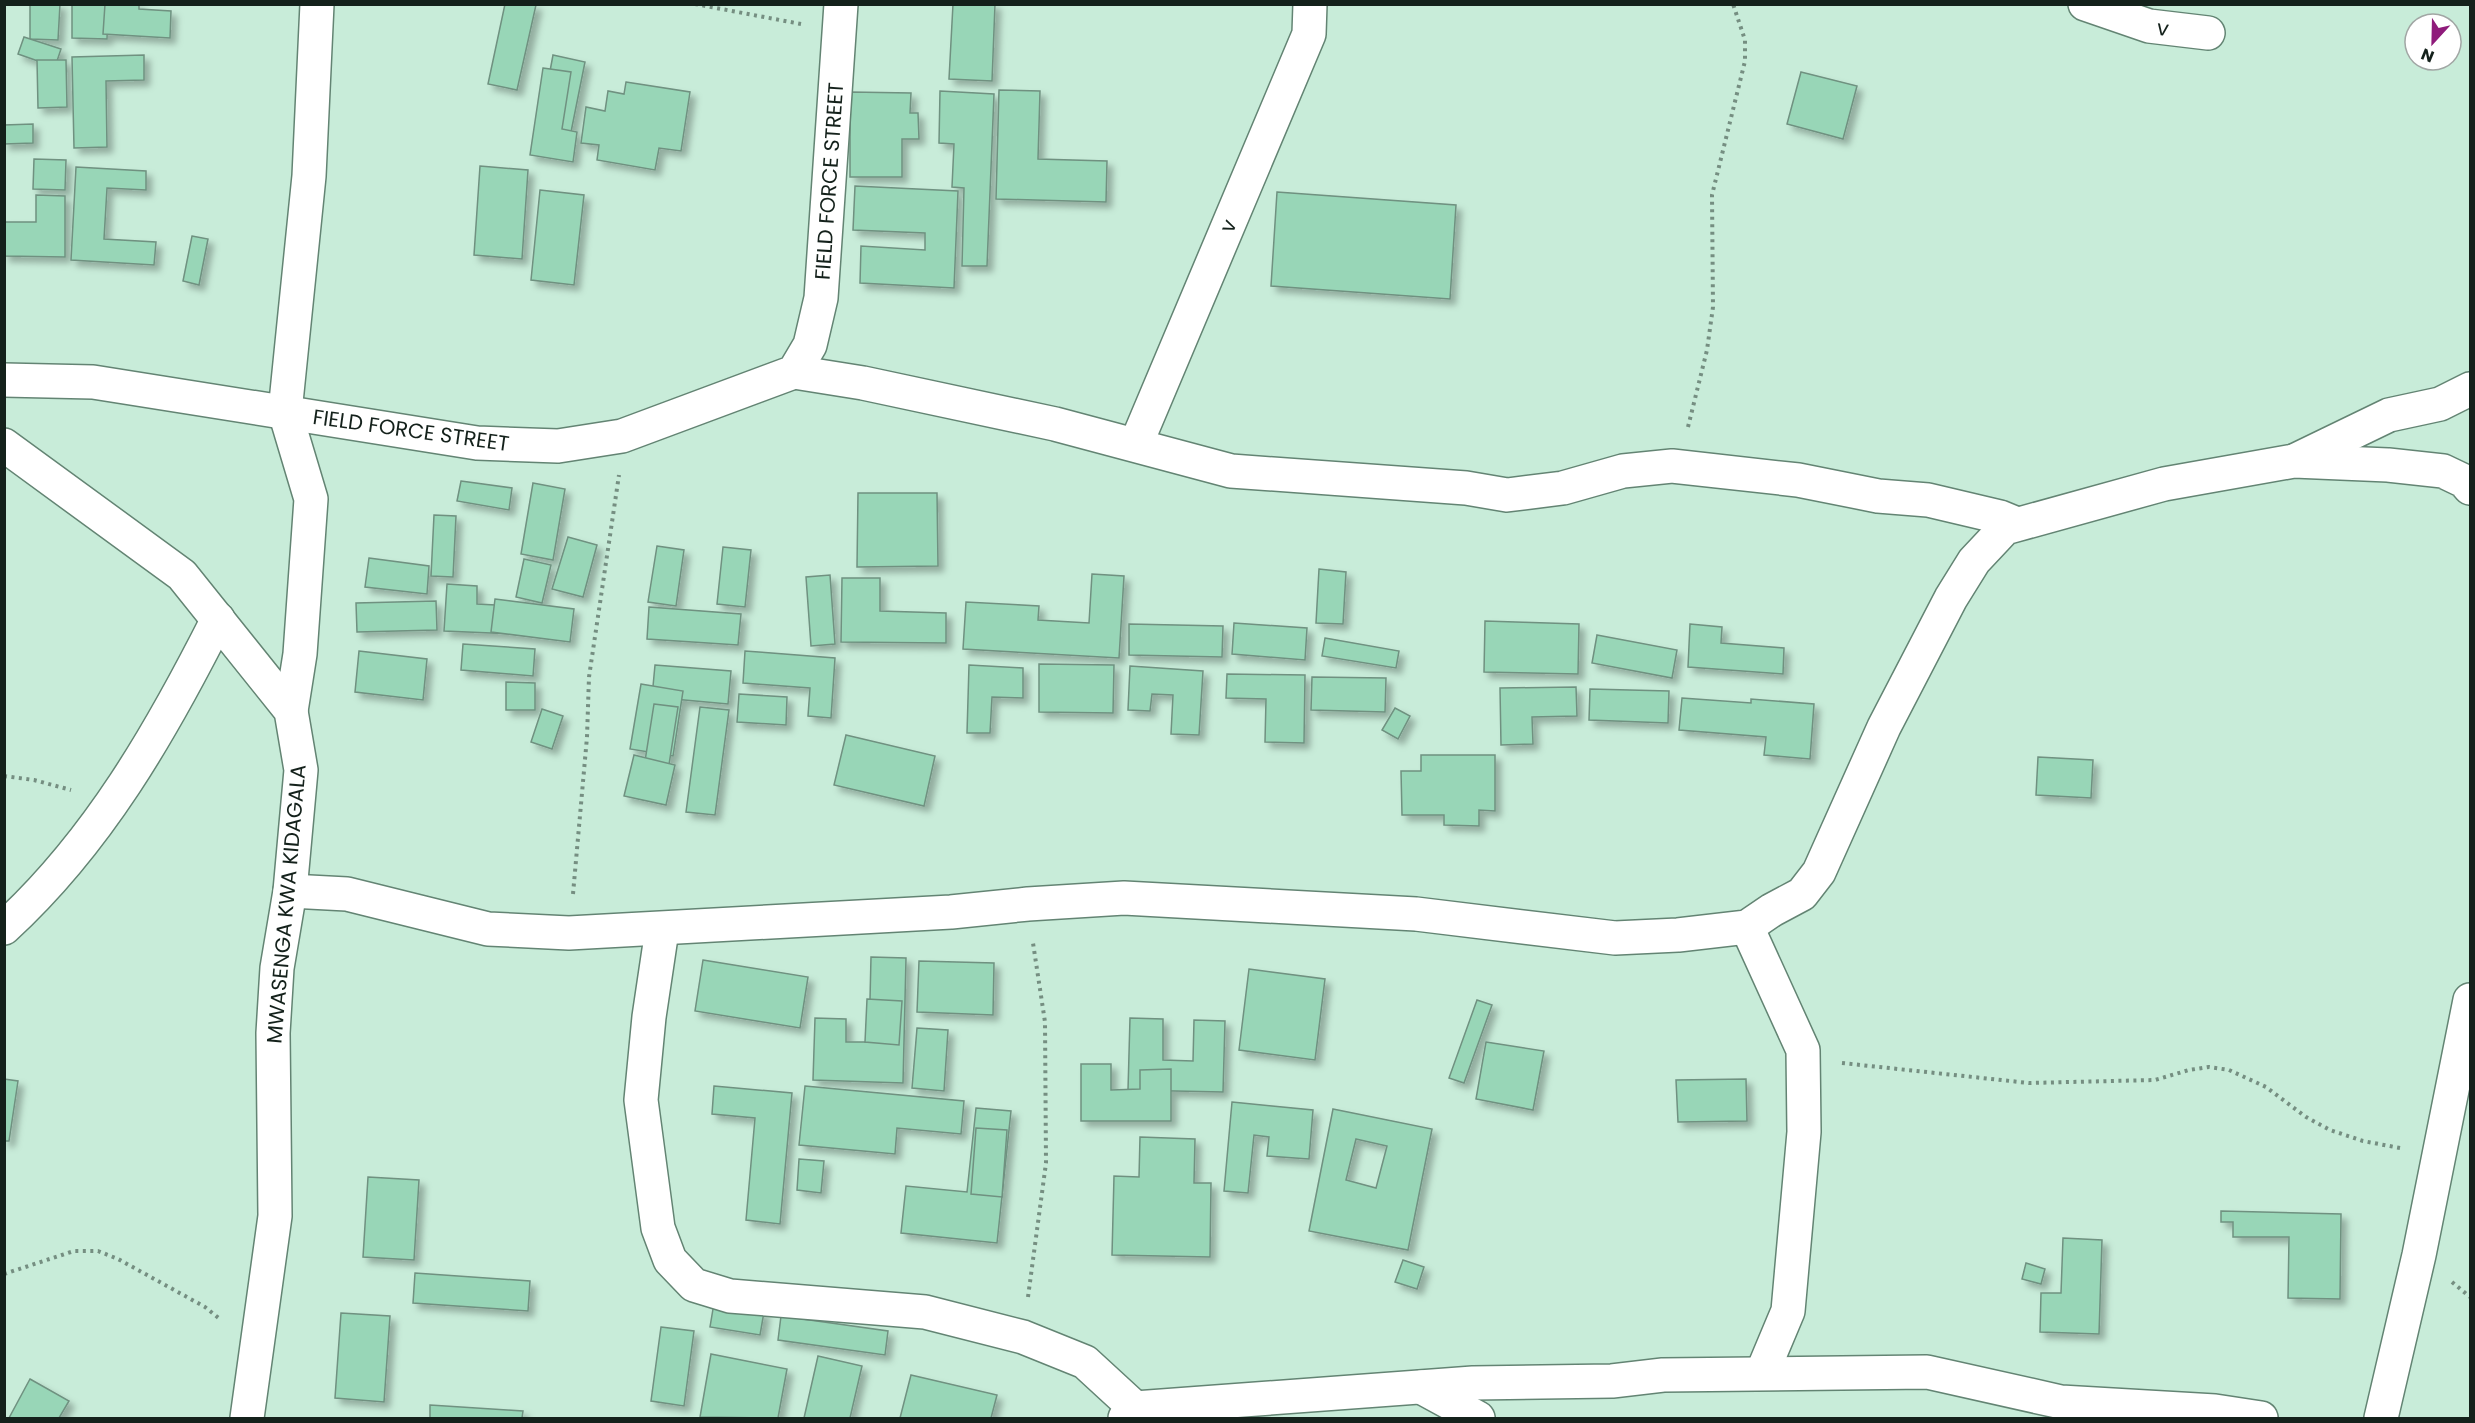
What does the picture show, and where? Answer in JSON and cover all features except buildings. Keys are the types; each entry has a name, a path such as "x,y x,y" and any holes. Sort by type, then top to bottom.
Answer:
{"street":[{"path":"291,711 300,654 311,499 285,412 309,176 317,4"},
{"name":"v","path":"1136,444 1310,34 1310,4"},
{"name":"v","path":"2085,4 2149,26 2208,33"},
{"name":"FIELD FORCE STREET","path":"4,380 93,382 477,443 558,446 622,436 794,372 810,345 821,298 840,18"},
{"path":"794,372 875,385 1055,424 1231,471 1466,488 1507,495 1563,488 1623,471 1672,466 1798,480 1878,496 1928,500 2000,517 2017,524"},
{"path":"2294,461 2389,416 2440,404 2470,389"},
{"name":"MWASENGA KWA KIDAGALA","path":"4,445 182,575 291,711 301,771 290,891 277,968 273,1033 275,1216 247,1419"},
{"path":"290,891 347,894 488,929 569,933 662,930 951,912 1124,898 1416,914 1615,938 1678,935 1747,927 1802,894 1818,872 1884,727 1951,598 1974,561 2005,528 2164,484 2294,461 2388,465 2443,471 2464,481 2470,488"},
{"path":"4,928 83,843 112,802 145,754 177,700 218,620"},
{"path":"1747,927 1803,1050 1803,1132 1788,1311 1762,1373"},
{"path":"662,930 649,1017 641,1100 658,1228 670,1260 694,1285 730,1296 925,1312 1023,1337 1085,1362 1130,1413 1473,1383 1612,1381 1663,1375 1927,1372 2061,1402 2215,1411 2261,1419"},
{"path":"2381,1419 2419,1255 2470,1000"},
{"path":"1420,1388 1478,1419"}],"path":[{"path":"695,4 840,18"},
{"path":"1672,466 1689,424 1707,350 1713,307 1712,195 1745,61 1745,40 1733,4"},
{"path":"569,933 587,737 588,677 619,485 622,436"},
{"path":"4,776 34,780 97,800 112,802"},
{"path":"1023,1337 1046,1163 1045,1022 1028,904"},
{"path":"1803,1050 1842,1063 2029,1083 2155,1080 2209,1067 2229,1070 2266,1088 2306,1117 2330,1130 2363,1141 2439,1156"},
{"path":"4,1274 74,1251 98,1251 118,1259 206,1307 226,1326 255,1366"}]}
